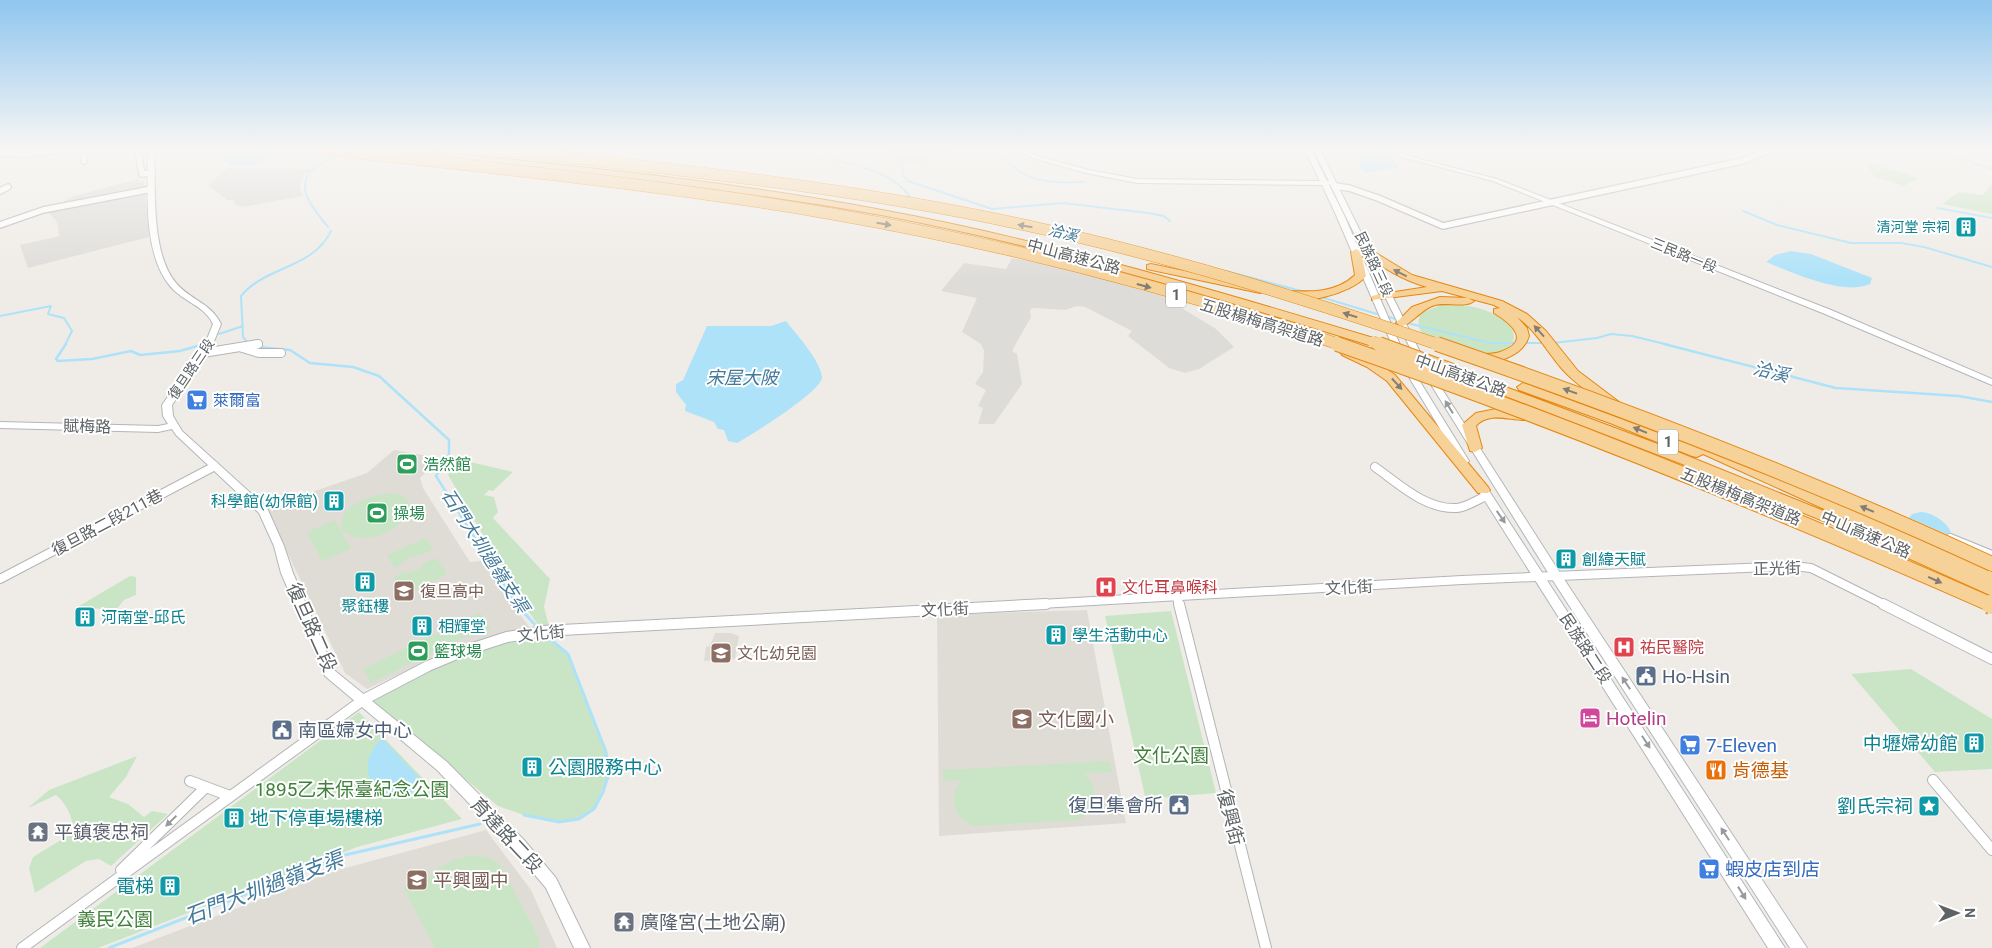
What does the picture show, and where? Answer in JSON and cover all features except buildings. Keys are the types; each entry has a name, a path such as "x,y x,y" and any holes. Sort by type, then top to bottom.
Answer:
{"highway":[{"name":"五股楊梅高架道路","path":"683,192 778,205 906,227 1013,251 1156,290 1422,373 1546,418 1782,512 1992,605"},
{"name":"中山高速公路","path":"754,192 856,208 1049,248 1223,288 1338,324 1615,420 1880,528 1992,578"},
{"name":"中山高速公路","path":"792,192 857,201 1060,244 1372,336"},
{"name":"五股楊梅高架道路","path":"838,192 1036,228 1179,263 1375,323 1503,367 1784,474 1992,564"},
{"path":"1130,266 1259,290 1309,295 1337,291 1354,283 1361,276 1361,251"},
{"path":"1361,251 1396,272 1415,280 1503,305 1524,316 1539,330 1567,367 1607,399 1672,435 1880,528"},
{"path":"1130,266 1225,302 1371,364 1392,378 1484,493"},
{"path":"1376,298 1431,290 1447,291 1480,298"},
{"path":"1372,336 1455,364 1506,355 1517,349 1522,341 1521,332 1514,322 1503,313 1470,301 1452,299 1436,300 1422,304 1402,323"},
{"path":"1349,354 1430,378 1557,424 1706,473 1842,523"},
{"name":"中山高速公路","path":"1455,364 1594,424 1842,523 1992,590"},
{"path":"1475,448 1468,425 1472,420 1483,415 1498,412 1515,414 1557,424"}],"street":[{"path":"0,225 43,210 135,192"},
{"name":"復旦路三段","path":"152,192 154,227 161,264 167,278 175,287 209,311 217,324 215,332 203,353 167,405"},
{"name":"民族路三段","path":"1328,192 1388,295 1417,354"},
{"name":"民族路三段","path":"1337,192 1396,348"},
{"path":"1361,192 1443,226 1601,192"},
{"name":"三民路一段","path":"1529,192 1845,314 1992,376"},
{"name":"三民路一段","path":"1533,192 1854,322 1992,382"},
{"path":"203,353 258,344"},
{"path":"236,347 259,353 281,353"},
{"name":"民族路二段","path":"1396,348 1484,493 1540,577 1777,948"},
{"name":"民族路二段","path":"1417,354 1430,378 1556,576 1799,948"},
{"name":"復旦路二段","path":"167,405 168,416 174,426 263,511 329,673 345,688 363,700"},
{"name":"賦梅路","path":"0,425 158,428 174,426"},
{"name":"復旦路二段211巷","path":"0,579 215,466"},
{"path":"1375,467 1400,484 1414,497 1442,506 1457,508 1484,493"},
{"path":"1890,511 1992,556"},
{"name":"正光街","path":"1540,577 1793,566 1811,568 1992,659"},
{"name":"文化街","path":"363,700 428,666 464,651 507,636 541,632 1540,577"},
{"name":"復興街","path":"1177,598 1240,852 1266,948"},
{"path":"22,948 363,700"},
{"name":"育達路二段","path":"363,700 442,766 519,845 552,883 582,948"},
{"path":"1933,780 1992,850"},
{"path":"190,781 230,796"},
{"path":"102,888 206,787"}],"shaded area":[{"path":"88,192 145,192 149,237 28,268 20,245 59,236 57,222 47,211 74,196"},
{"path":"217,192 302,192 303,196 242,207 235,204 233,200 227,200"},
{"path":"1012,258 1055,265 1162,296 1216,329 1234,347 1199,369 1185,373 1169,368 1128,336 1132,331 1085,307 1077,306 1065,310 1033,308 1030,310 1031,317 1012,351 1017,354 1022,384 994,424 978,424 983,408 978,406 986,390 975,384 983,372 984,351 981,344 962,332 977,298 941,291 964,263 1006,269"},
{"name":"復旦高中","path":"394,450 440,458 420,478 423,488 470,562 481,561 530,628 495,636 447,652 367,689 345,673 266,508 367,473"},
{"name":"文化國小","path":"1087,610 1126,823 939,836 937,615"},
{"name":"文化幼兒園","path":"715,633 731,633 739,636 735,659 704,661 706,647 710,646"},
{"name":"平興國中","path":"486,830 531,890 557,948 132,948 338,870"}],"green space":[{"path":"1959,192 1983,195 1985,192 1992,192 1992,214 1942,204"},
{"path":"1441,305 1469,306 1496,315 1508,324 1513,331 1513,342 1509,347 1498,353 1484,355 1437,341 1423,334 1419,329 1418,322 1421,313"},
{"path":"457,459 513,472 493,491 489,490 484,495 494,497 498,512 493,518 550,579 544,607 549,626 540,628 525,606 448,475"},
{"name":"操場","path":"390,493 405,498 410,506 407,515 398,525 385,533 371,537 355,537 342,530 344,514 350,508 365,499"},
{"path":"335,520 351,549 322,561 307,532"},
{"path":"426,538 433,550 403,560 404,563 394,568 387,555"},
{"path":"436,558 447,574 404,596 394,577 403,572 409,573 421,568 422,564"},
{"path":"130,576 136,577 136,595 124,600 115,611 79,606"},
{"name":"文化公園","path":"1171,611 1216,793 1148,799 1146,801 1105,616"},
{"name":"籃球場","path":"480,612 491,629 463,638 371,683 363,669"},
{"name":"1895乙未保臺紀念公園","path":"542,635 568,654 606,752 609,773 594,809 579,819 559,822 524,815 498,806 370,700 435,663 507,637"},
{"path":"1911,669 1992,719 1992,769 1935,772 1851,674"},
{"name":"1895乙未保臺紀念公園","path":"359,712 462,819 357,847 98,948 40,948"},
{"path":"137,756 126,777 109,797 128,804 144,817 152,811 168,814 111,866 99,859 86,861 35,893 29,868 33,857 74,832 69,812 56,795 28,808 49,790"},
{"path":"1110,761 1112,772 1084,773 1093,785 1094,797 1093,803 1079,820 974,826 961,817 954,806 957,786 962,780 943,781 943,770"},
{"path":"477,855 493,859 500,864 539,938 539,948 435,948 403,887 420,875 424,882 447,863"}],"water":[{"path":"1791,251 1811,254 1872,278 1870,284 1859,287 1832,285 1818,282 1766,262 1775,255"},
{"name":"宋屋大陂","path":"786,321 807,348 820,370 822,377 819,384 811,392 785,412 737,443 728,441 724,430 718,429 714,422 685,411 686,405 676,392 676,384 683,380 707,326 771,326"},
{"path":"1921,512 1939,519 1950,529 1951,533 1949,535 1909,518 1912,514"},
{"path":"382,738 426,785 411,793 397,796 385,793 376,787 369,777 368,765 372,752"}],"waterway":[{"name":"石門大圳過嶺支渠","path":"306,192 309,201 328,227"},
{"name":"洽溪","path":"906,192 912,200"},
{"name":"洽溪","path":"942,192 992,209 1063,203 1148,213 1164,216 1170,221"},
{"name":"洽溪","path":"1937,208 1992,218"},
{"name":"洽溪","path":"1743,211 1777,225 1851,243 1901,243 1924,247 1992,267"},
{"name":"石門大圳過嶺支渠","path":"242,326 241,296 251,286 313,253 331,231"},
{"name":"洽溪","path":"1226,271 1305,292"},
{"name":"洽溪","path":"1321,297 1377,314"},
{"path":"0,316 51,306 48,314 64,318 72,331 65,345"},
{"name":"洽溪","path":"1389,317 1399,320"},
{"name":"洽溪","path":"1407,323 1490,343 1516,343"},
{"path":"219,334 242,326"},
{"name":"石門大圳過嶺支渠","path":"242,326 243,337 248,343"},
{"name":"洽溪","path":"1553,343 1597,338 1611,334 1632,336 1669,345"},
{"name":"洽溪","path":"1526,343 1544,343"},
{"path":"66,344 56,359 58,361 92,359 131,351 140,355 180,351 204,344 199,345"},
{"name":"洽溪","path":"1664,344 1836,388 1959,396 1992,402"},
{"name":"石門大圳過嶺支渠","path":"258,347 290,350 310,363 353,367 379,376 449,440 449,455 436,476 517,605"},
{"name":"石門大圳過嶺支渠","path":"516,604 538,628"},
{"name":"石門大圳過嶺支渠","path":"524,815 559,822 579,819 594,809 603,792 609,773 606,752 568,654 544,634"},
{"name":"石門大圳過嶺支渠","path":"109,948 345,855 480,824"}],"place":[{"name":"清河堂 宗祠","path":"1966,227"},
{"name":"萊爾富","path":"197,400"},
{"name":"浩然館","path":"407,464"},
{"name":"科學館(幼保館)","path":"334,501"},
{"name":"操場","path":"377,513"},
{"name":"創緯天賦","path":"1566,559"},
{"name":"聚鈺樓","path":"365,582"},
{"name":"文化耳鼻喉科","path":"1106,587"},
{"name":"復旦高中","path":"404,591"},
{"name":"河南堂-邱氏","path":"85,617"},
{"name":"相輝堂","path":"422,626"},
{"name":"學生活動中心","path":"1056,635"},
{"name":"祐民醫院","path":"1624,647"},
{"name":"籃球場","path":"418,651"},
{"name":"文化幼兒園","path":"721,653"},
{"name":"Ho-Hsin","path":"1646,676"},
{"name":"Hotelin","path":"1590,718"},
{"name":"文化國小","path":"1022,719"},
{"name":"南區婦女中心","path":"282,730"},
{"name":"中壢婦幼館","path":"1974,743"},
{"name":"7-Eleven","path":"1690,745"},
{"name":"公園服務中心","path":"532,767"},
{"name":"肯德基","path":"1716,770"},
{"name":"復旦集會所","path":"1179,805"},
{"name":"劉氏宗祠","path":"1929,806"},
{"name":"地下停車場樓梯","path":"234,818"},
{"name":"平鎮褒忠祠","path":"38,832"},
{"name":"蝦皮店到店","path":"1709,869"},
{"name":"平興國中","path":"417,880"},
{"name":"電梯","path":"170,886"},
{"name":"廣隆宮(土地公廟)","path":"624,922"}],"park label":[{"name":"義民公園","path":"115,919"}]}
